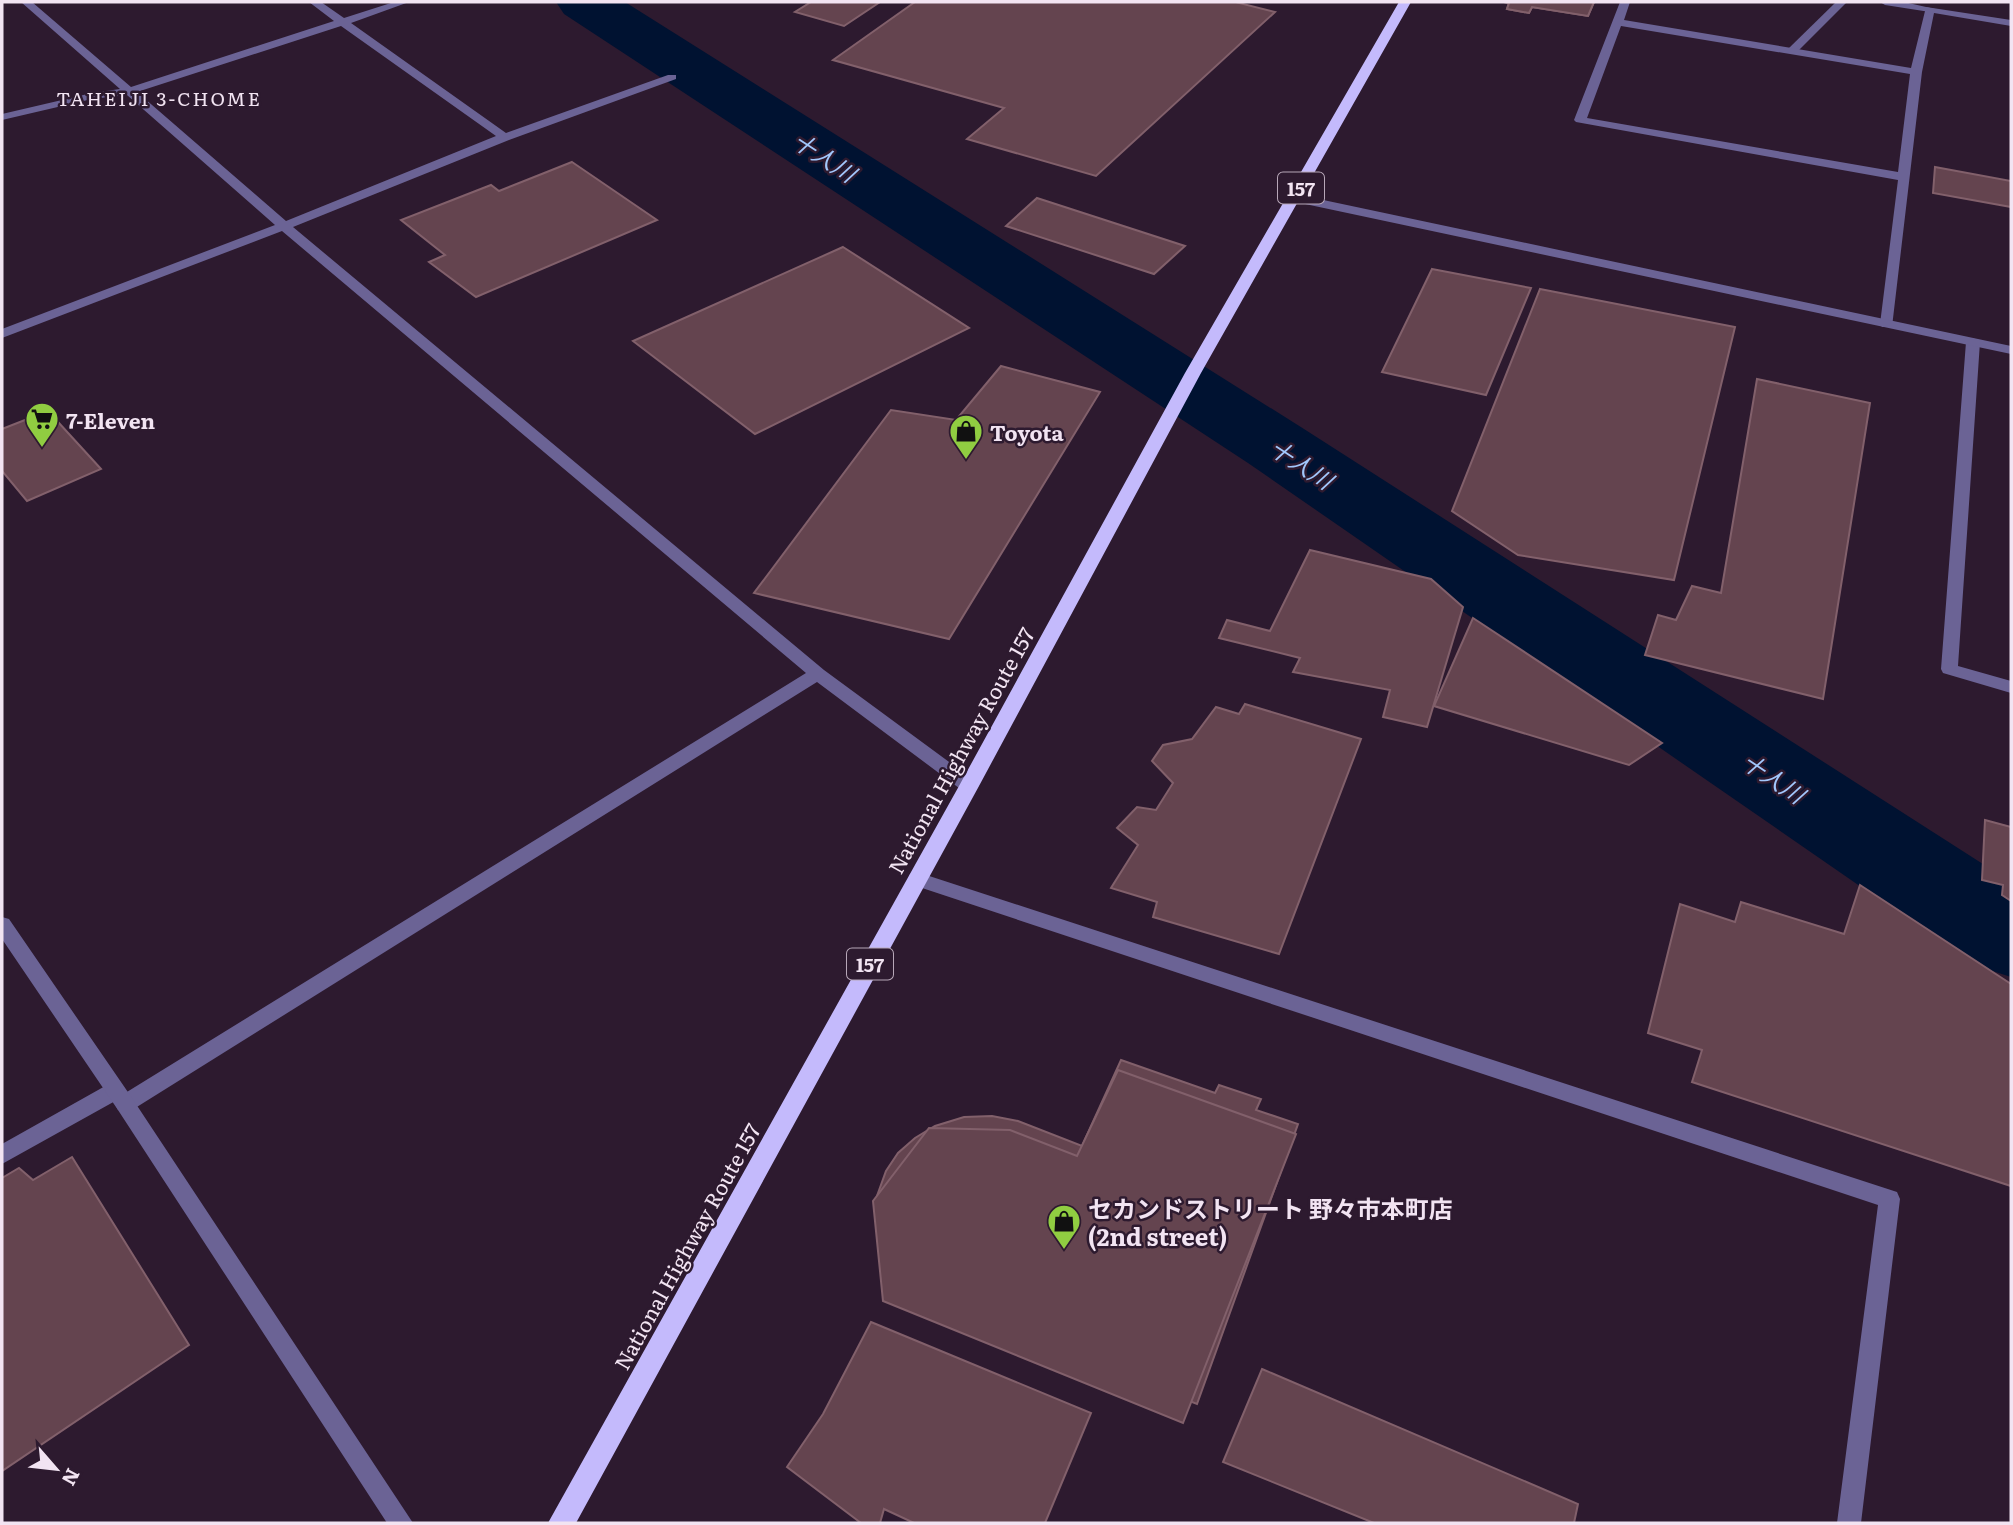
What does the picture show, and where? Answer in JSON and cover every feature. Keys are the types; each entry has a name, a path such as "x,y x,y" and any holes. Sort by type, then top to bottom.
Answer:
{"highway":[{"name":"National Highway Route 157","path":"561,1523 969,786 1193,373 1405,2"}],"street":[{"path":"26,2 284,226 818,674 969,786"},
{"path":"314,2 505,137"},
{"path":"2,117 92,96 127,92 404,2"},
{"path":"1625,2 1580,120 1904,177"},
{"path":"1791,51 1842,2"},
{"path":"1885,2 2011,23"},
{"path":"1887,324 1916,72 1930,9"},
{"path":"1617,22 1916,72"},
{"path":"2,334 284,226 505,137 672,77"},
{"path":"1295,198 2011,350"},
{"path":"1973,342 1949,669 2011,687"},
{"path":"2,1155 120,1098 818,674"},
{"path":"917,879 1889,1199 1849,1523"},
{"path":"2,924 401,1523"}],"building":[{"path":"811,2 880,2 844,26 795,12"},
{"path":"915,2 1241,2 1239,3 1275,12 1096,176 967,139 1004,108 833,60"},
{"path":"1504,2 1594,2 1588,16 1532,7 1529,13 1507,9 1509,3"},
{"path":"1504,2 1594,2 1588,16 1532,7 1529,13 1507,9 1509,3"},
{"path":"572,162 657,220 476,297 429,262 445,255 401,220 491,185 499,191"},
{"path":"1935,167 2011,181 2011,207 1933,193"},
{"path":"1037,198 1185,246 1154,274 1006,226"},
{"path":"843,247 969,328 755,434 633,341"},
{"path":"1432,269 1531,288 1486,395 1382,372"},
{"path":"1540,289 1735,327 1674,580 1518,555 1452,511"},
{"path":"1001,366 1100,392 949,639 754,593 891,410 956,420"},
{"path":"1757,379 1870,403 1823,699 1645,655 1658,615 1676,620 1692,586 1721,593"},
{"name":"7-Eleven","path":"48,411 101,469 27,501 2,471 2,429"},
{"path":"1310,550 1431,579 1463,607 1427,727 1383,717 1390,690 1293,672 1300,658 1219,638 1227,620 1270,631"},
{"path":"1473,618 1662,743 1629,765 1434,706"},
{"path":"1245,704 1361,739 1279,954 1153,917 1157,902 1111,888 1138,845 1117,828 1137,807 1156,810 1173,783 1152,761 1163,745 1192,739 1216,707 1239,714"},
{"path":"1985,820 2011,827 2011,901 2002,895 2003,885 1982,880"},
{"path":"1860,885 2011,984 2011,1186 1692,1082 1702,1050 1648,1033 1680,904 1735,922 1741,902 1844,934"},
{"name":"セカンドストリート 野々市本町店 (2nd street)","path":"1121,1060 1215,1093 1219,1085 1261,1099 1256,1110 1298,1124 1197,1404 931,1299 913,1289 894,1269 882,1249 876,1225 877,1196 886,1171 898,1153 915,1138 935,1126 964,1117 992,1116 1018,1121 1082,1146"},
{"name":"セカンドストリート 野々市本町店 (2nd street)","path":"1118,1070 1296,1134 1183,1423 883,1301 873,1201 929,1128 1010,1130 1077,1156"},
{"path":"72,1157 189,1345 2,1471 2,1178 19,1168 33,1180"},
{"path":"871,1322 1091,1413 1045,1523 914,1523 884,1509 880,1523 861,1523 787,1467 823,1414"},
{"path":"1262,1369 1578,1504 1574,1523 1374,1523 1223,1462"}],"waterway":[{"name":"十人川","path":"585,2 1276,446 2011,935"}],"place":[{"name":"7-Eleven","path":"42,449"},
{"name":"Toyota","path":"966,461"},
{"name":"セカンドストリート 野々市本町店 (2nd street)","path":"1064,1251"}],"district":[{"name":"TAHEIJI 3-CHOME","path":"159,98"}]}
